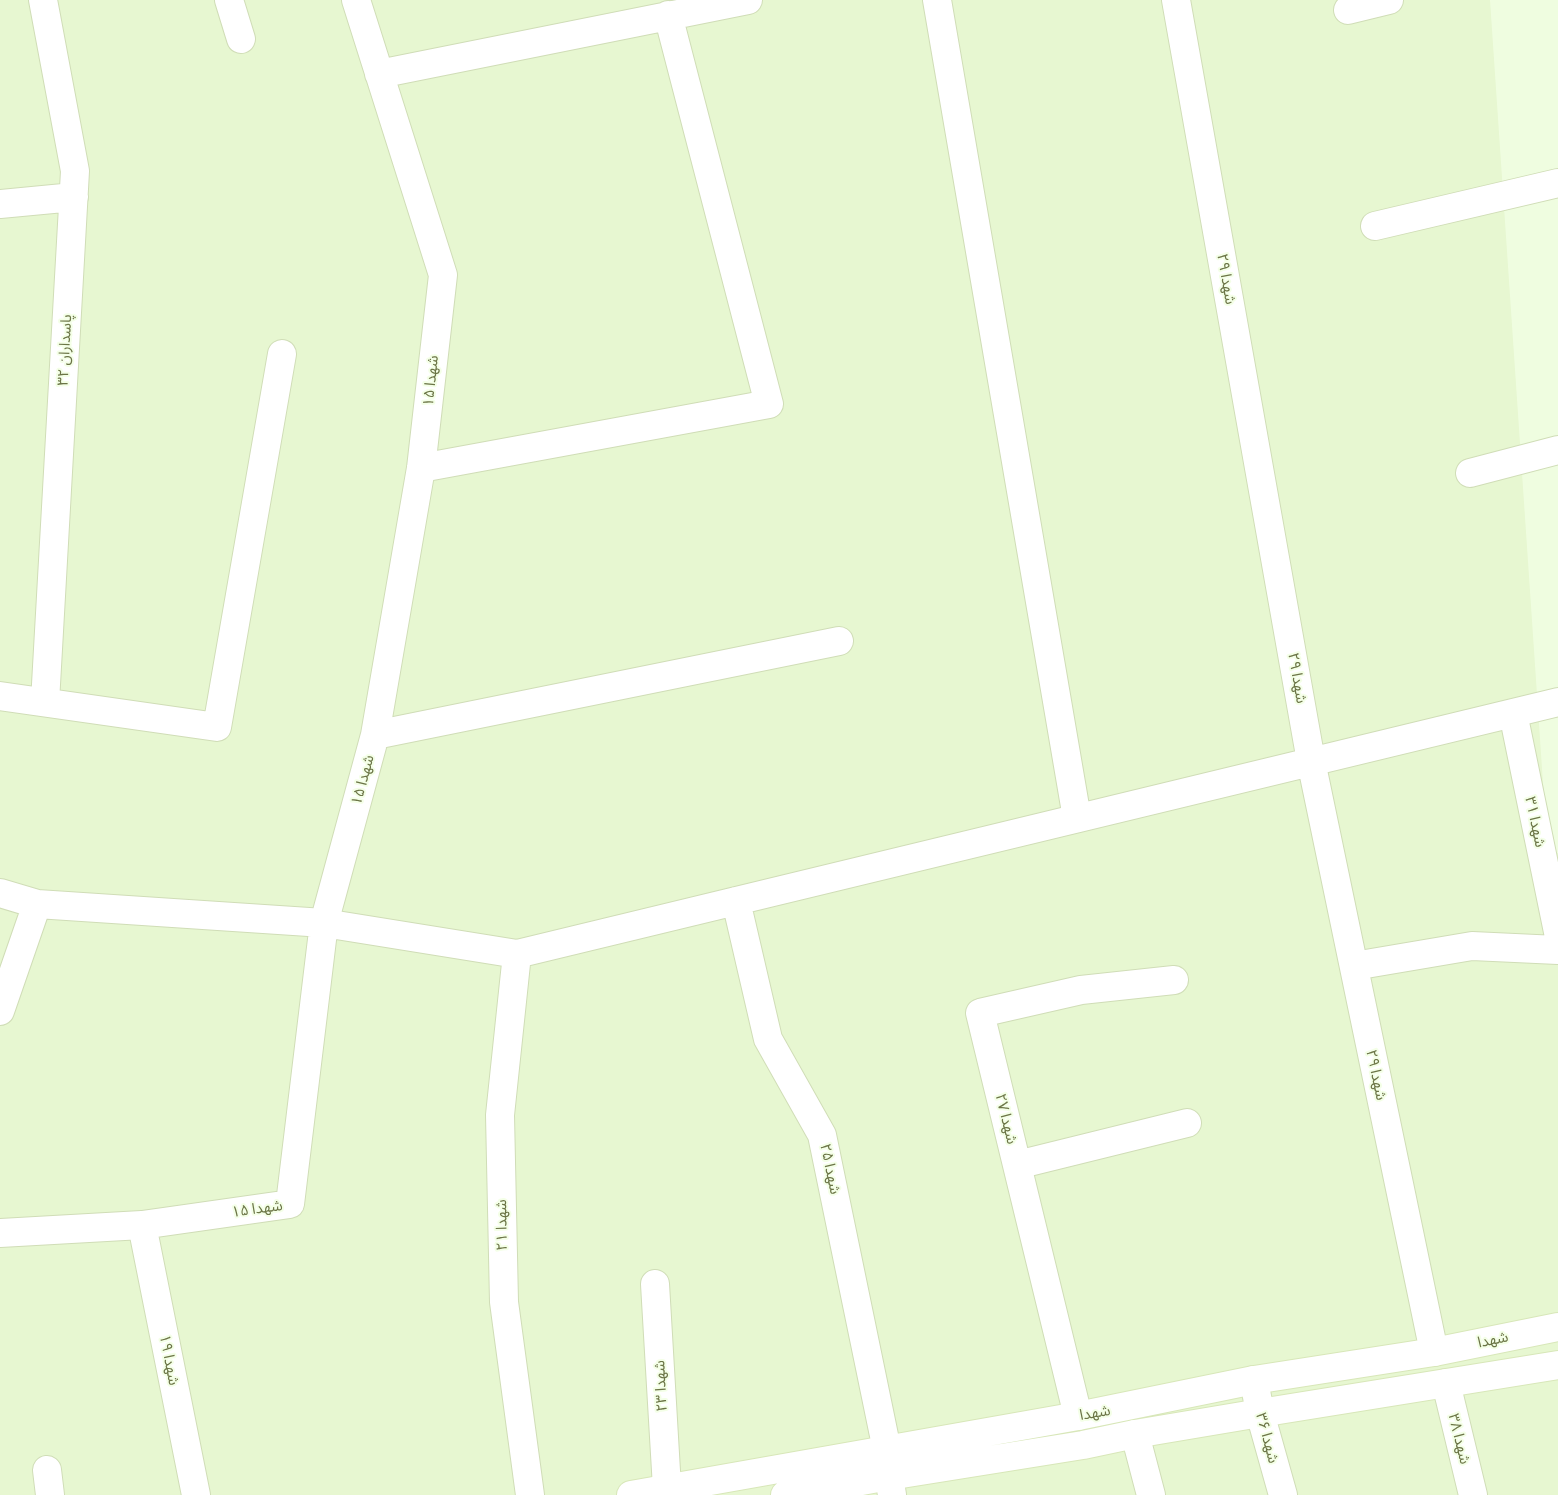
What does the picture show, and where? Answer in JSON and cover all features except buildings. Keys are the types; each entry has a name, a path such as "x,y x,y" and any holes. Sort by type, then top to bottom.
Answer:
{"street":[{"name":"پاسداران ۳۲","path":"43,0 75,171 45,702"},
{"path":"229,0 241,39"},
{"name":"شهدا ۱۵","path":"0,1233 142,1225 290,1204 324,923 375,735 421,468 443,275 356,0"},
{"path":"378,74 748,0"},
{"path":"937,0 1077,818"},
{"name":"شهدا ۲۹","path":"1176,0 1311,761 1434,1352"},
{"path":"1348,10 1389,0"},
{"path":"421,468 769,404 668,15"},
{"path":"1375,226 1558,183"},
{"path":"0,204 74,197"},
{"path":"0,696 217,727 282,354"},
{"path":"1470,473 1558,450"},
{"path":"375,735 839,640"},
{"path":"0,893 37,904 324,923 517,954 1558,702"},
{"name":"شهدا ۳۱","path":"1513,713 1558,932"},
{"name":"شهدا ۲۵","path":"736,900 768,1039 822,1135 890,1474"},
{"path":"0,1011 37,904"},
{"path":"1354,966 1472,946 1558,950"},
{"name":"شهدا ۲۱","path":"517,954 500,1115 504,1302 530,1495"},
{"name":"شهدا ۲۷","path":"1078,1416 980,1012 1081,990 1174,980"},
{"path":"1017,1165 1187,1123"},
{"name":"شهدا ۱۹","path":"142,1225 196,1495"},
{"name":"شهدا ۲۳","path":"655,1284 667,1488"},
{"name":"شهدا","path":"631,1495 667,1488 890,1474 1078,1416 1254,1380 1434,1352 1558,1327"},
{"name":"شهدا","path":"785,1495 890,1474 1083,1445 1135,1434 1558,1365"},
{"name":"شهدا ۳۶","path":"1254,1380 1260,1413 1283,1495"},
{"name":"شهدا ۳۸","path":"1446,1383 1473,1495"},
{"path":"1135,1434 1151,1495"}],"shaded area":[{"path":"0,0 1490,0 1548,857 1558,853 1558,1495 0,1495"}]}
